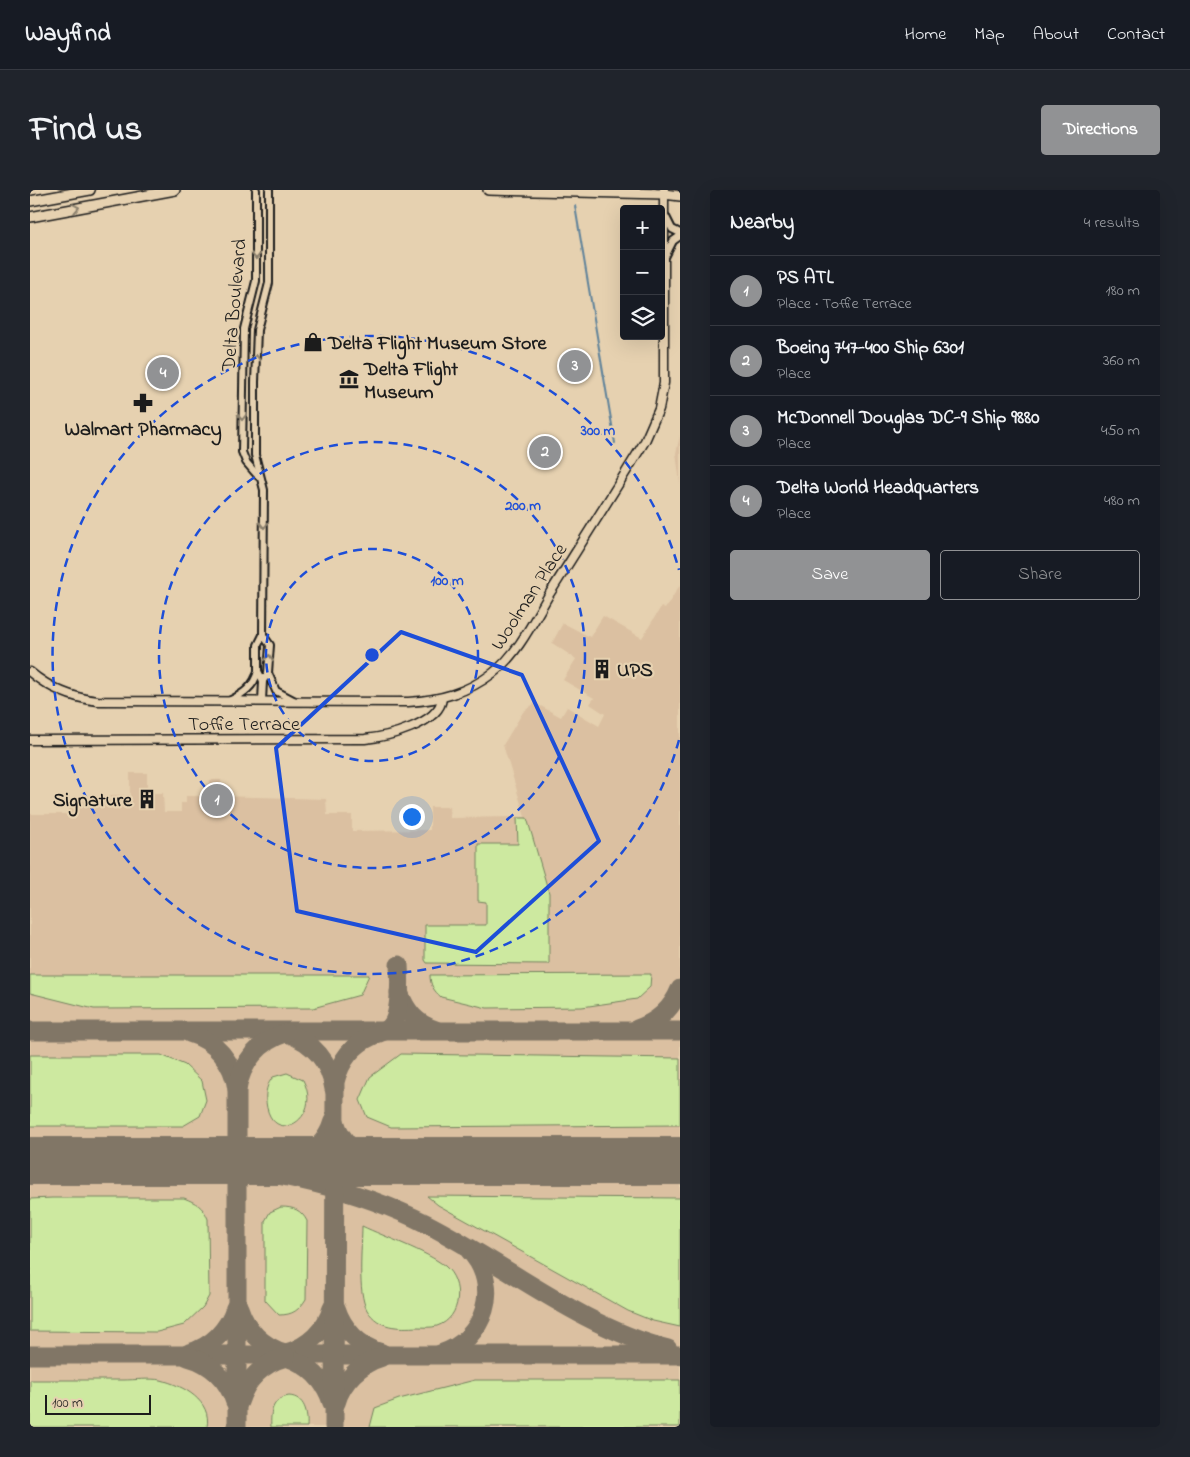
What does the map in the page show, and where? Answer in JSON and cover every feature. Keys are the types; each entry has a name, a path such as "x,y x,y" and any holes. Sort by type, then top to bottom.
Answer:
{"main road":[{"path":"30,201 90,190"},
{"path":"30,217 175,190"},
{"path":"488,190 664,192 680,196"}],"street":[{"name":"Delta Boulevard","path":"256,190 256,281 244,329 242,443 246,462 259,477"},
{"name":"Delta Boulevard","path":"263,681 258,671 258,645 263,635 264,490 259,477 255,455 255,367 257,330 269,283 269,190"},
{"name":"Woolman Place","path":"664,192 664,205"},
{"path":"665,215 668,223 680,235 669,247 665,256"},
{"name":"Woolman Place","path":"30,672 53,688 83,699 408,702 442,698 476,685 494,672 510,656 650,434 659,410 664,383 664,295"},
{"name":"Delta Boulevard","path":"262,701 263,681 268,673 270,645 263,635"},
{"path":"228,701 248,689 256,680 258,671"},
{"path":"268,673 276,691 296,701"},
{"name":"Toffie Terrace","path":"30,740 365,739 395,734 414,726 438,709 442,698"}],"highlighted area":[{"path":"401,632 522,675 599,841 476,952 297,911 276,748"}],"shaded area":[{"path":"680,436 680,483 676,453"},
{"path":"680,585 680,1427 30,1427 30,814 69,814 69,801 110,800 111,795 124,795 124,800 130,800 130,773 147,773 147,797 150,797 150,793 163,793 164,812 181,812 181,803 186,803 186,796 210,796 210,780 221,780 222,796 326,799 327,815 352,815 352,831 430,830 430,807 449,807 450,818 525,817 503,745 523,712 535,703 561,717 567,707 599,726 605,714 590,704 594,698 563,680 576,659 552,643 563,623 590,637 603,616 642,638 661,607 665,609"}],"green space":[{"path":"517,818 527,818 549,893 549,964 427,963 425,960 425,925 486,925 486,902 478,901 478,844 518,844"},
{"path":"651,974 650,987 637,999 582,1007 487,1008 441,997 433,988 430,975"},
{"path":"30,975 369,975 360,995 313,1008 94,1009 30,993"},
{"path":"401,1054 680,1058 680,1125 391,1127 367,1117 360,1100 370,1077"},
{"path":"30,1055 161,1055 185,1065 202,1081 206,1100 200,1116 183,1126 30,1126"},
{"path":"287,1073 303,1080 308,1094 307,1107 302,1117 294,1123 285,1126 277,1124 270,1116 266,1095 268,1085 273,1077"},
{"path":"427,1196 680,1198 680,1327 653,1321 628,1311 438,1205"},
{"path":"184,1198 199,1206 208,1219 209,1296 203,1307 184,1325 157,1332 30,1331 30,1199"},
{"path":"281,1207 297,1210 307,1221 306,1299 295,1311 279,1315 265,1300 265,1221 270,1212"},
{"path":"362,1226 405,1244 445,1266 455,1281 458,1299 456,1308 445,1322 432,1327 396,1327 383,1324 372,1316 367,1310 362,1292"},
{"path":"30,1380 161,1380 179,1386 201,1402 207,1418 207,1427 30,1427"},
{"path":"475,1380 680,1380 680,1427 370,1427 375,1408 399,1399"},
{"path":"289,1396 299,1399 302,1403 306,1411 307,1427 271,1427 273,1407 279,1400"}],"waterway":[{"path":"575,206 615,443"}],"taxiway":[{"path":"334,1427 335,1082 340,1068 353,1049 358,1044 387,1029 393,1023 398,1008 399,965"},
{"path":"637,1029 651,1023 663,1014 673,1003 680,989"},
{"path":"399,992 413,1016 423,1024 436,1030"},
{"path":"30,1031 680,1031"},
{"path":"189,1033 207,1041 222,1054 232,1070 237,1089"},
{"path":"237,1427 237,1090 239,1080 253,1054 268,1041 286,1033"},
{"path":"287,1033 305,1042 319,1054 329,1070 334,1089"},
{"path":"291,1161 306,1155 318,1147 327,1135 333,1121"},
{"path":"335,1121 341,1135 351,1147 363,1156 378,1161"},
{"path":"30,1166 59,1161"},
{"path":"196,1161 285,1176 372,1200 427,1224 457,1240 575,1311 636,1339 668,1349"},
{"path":"440,1354 456,1347 468,1337 478,1324 484,1310 487,1295 485,1279 479,1264 469,1250"},
{"path":"189,1353 204,1347 218,1336 228,1323 235,1308"},
{"path":"239,1308 246,1323 256,1336 270,1347 285,1353"},
{"path":"286,1353 309,1342 321,1330 332,1308"},
{"path":"336,1308 343,1323 353,1336 367,1347 382,1353"},
{"path":"30,1355 680,1355"},
{"path":"188,1357 204,1363 218,1374 228,1387 235,1402"},
{"path":"286,1357 302,1364 315,1374 321,1381 332,1403"},
{"path":"239,1402 246,1387 263,1368 286,1357"},
{"path":"336,1403 343,1387 353,1374 360,1368 382,1357"}],"runway":[{"path":"30,1161 680,1161"}],"place":[{"name":"Delta Flight Museum Store","path":"313,342"},
{"name":"McDonnell Douglas DC-9 Ship 9880","path":"575,366"},
{"name":"Delta World Headquarters","path":"163,373"},
{"name":"Delta Flight Museum","path":"349,379"},
{"name":"Walmart Pharmacy","path":"143,403"},
{"name":"Boeing 747-400 Ship 6301","path":"545,452"},
{"name":"UPS","path":"602,669"},
{"name":"Signature","path":"147,799"},
{"name":"PS ATL","path":"217,800"}]}
